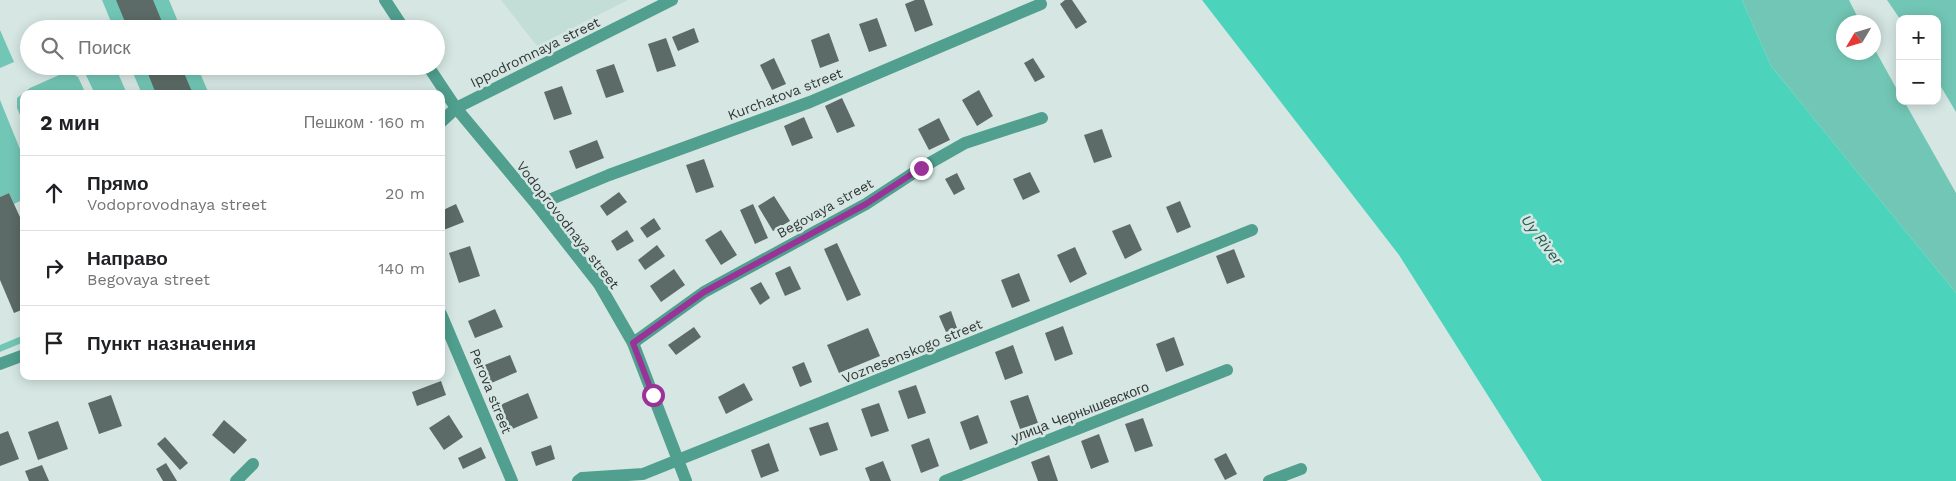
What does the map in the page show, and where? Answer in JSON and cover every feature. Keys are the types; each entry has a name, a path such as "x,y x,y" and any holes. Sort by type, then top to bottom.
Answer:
{"street":[{"path":"385,0 398,20"},
{"name":"Ippodromnaya street","path":"445,118 456,108 672,0"},
{"name":"Kurchatova street","path":"537,205 609,175 810,102 1041,4"},
{"name":"Vodoprovodnaya street","path":"434,75 444,90"},
{"name":"Vodoprovodnaya street","path":"445,92 456,108 537,205 599,284 633,343 686,481"},
{"name":"Begovaya street","path":"633,343 704,292 866,204 921,168 958,147 1042,118"},
{"name":"Voznesenskogo street","path":"578,481 582,478 643,474 1252,230"},
{"name":"Perova street","path":"445,323 512,481"},
{"path":"0,364 20,356"},
{"name":"улица Чернышевского","path":"945,481 1227,370"},
{"path":"236,481 253,464"},
{"path":"1269,481 1301,469"}],"shaded area":[{"path":"102,0 169,0 177,20 110,20"},
{"path":"501,0 628,0 537,46"},
{"path":"1742,0 1849,0 1856,15 1836,15 1836,60 1881,60 1896,88 1896,105 1906,105 1956,193 1956,293 1771,66"},
{"path":"1887,0 1956,0 1956,112 1941,87 1941,15 1897,15"},
{"path":"0,30 14,62 0,68"},
{"path":"59,75 75,75 78,77 84,90 27,90"},
{"path":"86,75 119,75 125,90 93,90"},
{"path":"134,75 201,75 207,90 140,90"},
{"path":"20,96 20,115 17,108 17,98"},
{"path":"0,100 20,149 20,201 14,204 9,193 0,197"},
{"path":"20,337 20,344 0,352 0,345"}],"water":[{"name":"Uy River","path":"1202,0 1742,0 1771,66 1956,293 1956,481 1542,481 1399,255"}],"building":[{"path":"116,0 153,0 161,20 124,20"},
{"path":"915,0 924,0 933,25 915,32 905,4"},
{"path":"1065,0 1072,0 1087,22 1076,29 1060,4"},
{"path":"877,18 887,46 869,52 859,24"},
{"path":"694,28 699,42 678,51 672,37"},
{"path":"829,33 839,61 820,68 811,40"},
{"path":"666,38 676,66 657,72 648,44"},
{"path":"774,58 786,84 772,90 760,65"},
{"path":"1033,58 1045,77 1035,82 1024,63"},
{"path":"614,64 624,92 606,98 596,70"},
{"path":"149,75 185,75 191,90 154,90"},
{"path":"562,86 572,114 554,120 544,92"},
{"path":"979,90 993,116 977,126 962,100"},
{"path":"842,98 855,126 837,133 825,106"},
{"path":"804,117 813,138 792,146 784,126"},
{"path":"939,118 950,140 929,150 918,129"},
{"path":"1102,129 1112,157 1094,163 1084,135"},
{"path":"597,140 604,158 576,169 569,151"},
{"path":"704,159 714,187 696,193 686,165"},
{"path":"1030,172 1040,192 1023,200 1013,179"},
{"path":"957,173 965,189 954,195 945,179"},
{"path":"619,192 627,202 607,216 600,206"},
{"path":"9,193 20,217 20,311 14,313 0,280 0,197"},
{"path":"774,196 790,221 773,231 758,206"},
{"path":"1180,201 1191,227 1177,233 1166,207"},
{"path":"456,204 464,222 445,229 445,209"},
{"path":"753,204 768,238 755,244 740,210"},
{"path":"654,218 661,229 647,238 640,228"},
{"path":"1130,224 1142,250 1125,259 1112,231"},
{"path":"627,230 634,241 617,251 611,241"},
{"path":"721,230 737,255 721,265 705,240"},
{"path":"837,243 861,295 847,301 824,249"},
{"path":"657,245 665,256 645,270 638,260"},
{"path":"470,246 480,276 459,283 449,253"},
{"path":"1075,247 1087,274 1070,283 1057,255"},
{"path":"1234,249 1245,277 1227,284 1216,256"},
{"path":"790,266 801,289 785,296 775,273"},
{"path":"674,269 685,285 661,302 650,286"},
{"path":"1019,273 1030,301 1012,308 1001,280"},
{"path":"761,282 770,298 760,305 750,288"},
{"path":"495,309 503,327 475,338 468,321"},
{"path":"951,311 957,328 946,332 939,316"},
{"path":"1063,326 1073,354 1055,361 1045,333"},
{"path":"694,327 701,337 676,355 668,345"},
{"path":"868,328 880,356 839,373 827,345"},
{"path":"1174,337 1184,365 1166,372 1156,344"},
{"path":"1013,345 1023,373 1005,380 995,352"},
{"path":"510,355 517,372 489,384 482,366"},
{"path":"804,362 812,382 800,387 792,367"},
{"path":"441,381 446,395 417,406 412,392"},
{"path":"744,383 753,400 726,414 718,397"},
{"path":"916,385 926,413 908,419 898,391"},
{"path":"528,393 538,418 510,430 500,405"},
{"path":"111,395 122,426 99,434 88,403"},
{"path":"1028,395 1038,423 1020,429 1010,401"},
{"path":"879,403 889,431 871,437 861,409"},
{"path":"449,415 463,437 444,450 429,428"},
{"path":"978,415 988,443 970,450 960,422"},
{"path":"1143,418 1153,446 1135,452 1125,424"},
{"path":"224,420 247,440 234,454 212,435"},
{"path":"58,421 68,449 38,460 28,432"},
{"path":"828,422 838,450 820,456 809,428"},
{"path":"8,431 19,459 0,466 0,434"},
{"path":"1099,434 1109,462 1091,469 1081,441"},
{"path":"165,437 188,463 180,470 157,444"},
{"path":"929,438 939,466 921,473 911,445"},
{"path":"769,443 779,471 761,478 751,450"},
{"path":"551,445 555,459 536,466 531,452"},
{"path":"481,447 486,458 463,469 458,458"},
{"path":"1226,453 1237,474 1225,480 1214,459"},
{"path":"1049,455 1058,481 1038,481 1031,462"},
{"path":"883,461 891,481 870,481 865,468"},
{"path":"166,463 177,481 163,481 156,469"},
{"path":"42,465 49,481 29,481 25,471"}],"route":[{"path":"653,395 633,343 704,292 866,204 921,168"}]}
